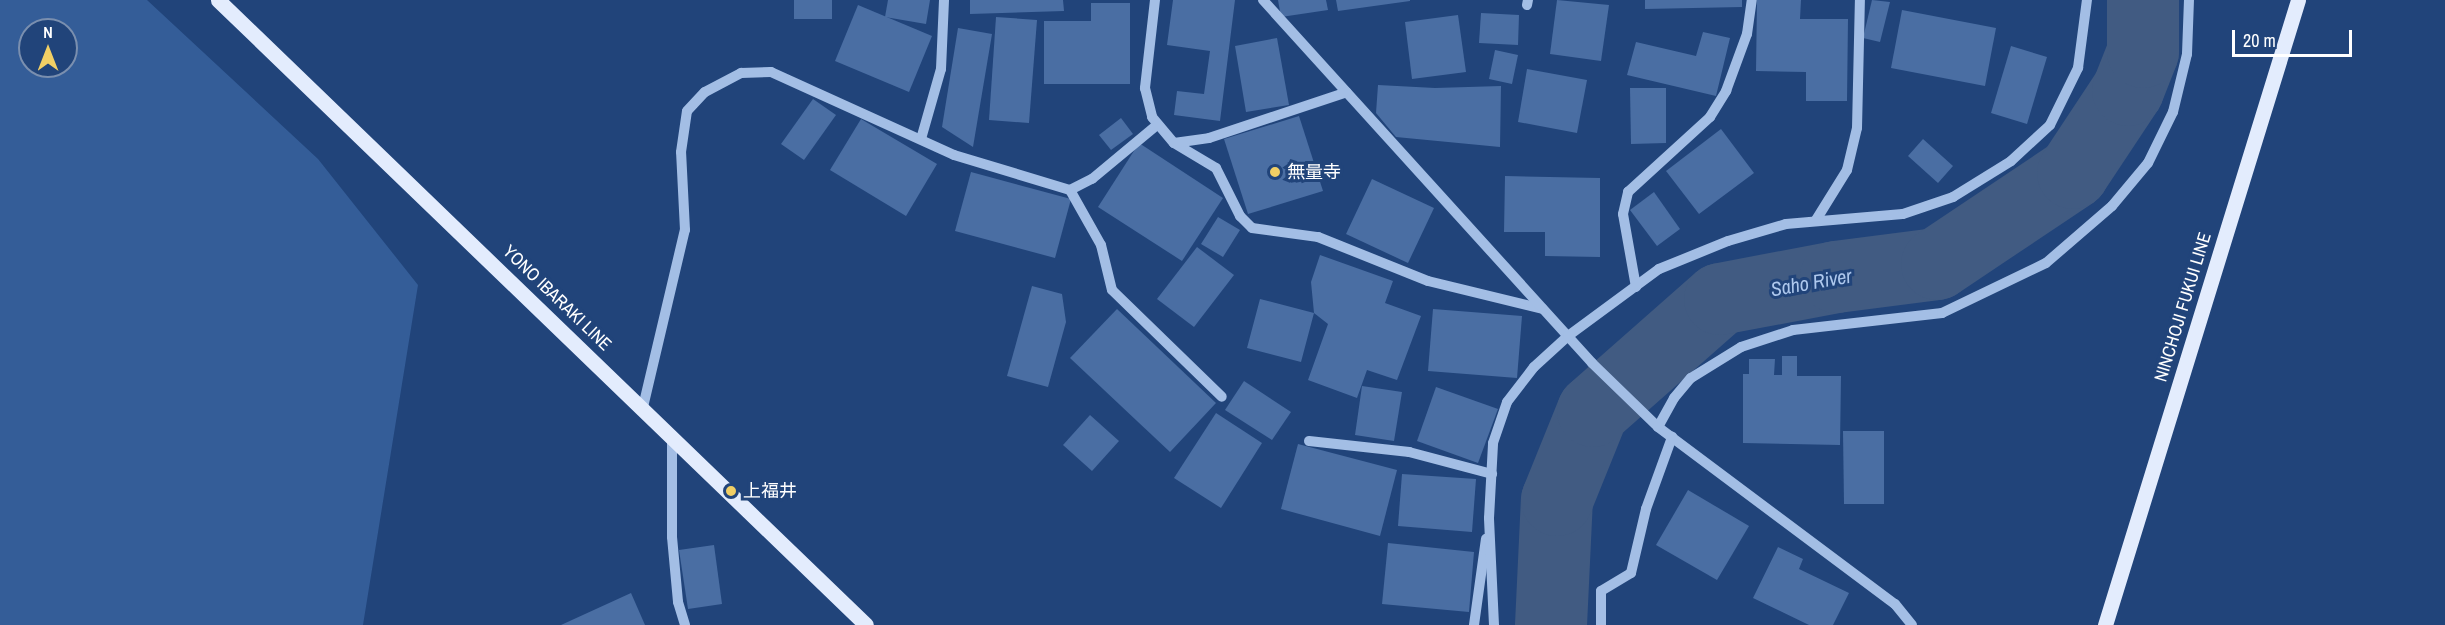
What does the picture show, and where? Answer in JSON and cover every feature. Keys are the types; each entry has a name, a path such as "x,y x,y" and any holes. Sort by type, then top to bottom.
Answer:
{"main road":[{"name":"YONO IBARAKI LINE","path":"218,0 867,625"},
{"name":"NINCHOJI FUKUI LINE","path":"2105,625 2298,0"}],"street":[{"path":"921,139 941,69 944,0"},
{"path":"1155,0 1145,88 1157,125 1174,143 1216,168 1240,216 1252,228 1318,237 1428,281 1544,309"},
{"path":"1263,0 1592,363 1658,427 1895,604 1912,625"},
{"path":"1636,287 1623,214 1628,192 1710,117 1726,91 1747,34 1752,0"},
{"path":"1816,220 1847,170 1857,128 1860,0"},
{"path":"1474,625 1489,518 1493,443 1507,402 1534,367 1568,336 1659,269 1728,241 1816,220 1904,214 1953,197 2011,161 2050,125 2078,68 2087,0"},
{"path":"1658,427 1674,398 1692,378 1741,347 1793,330 1942,314 2046,263 2112,206 2148,163 2174,112 2187,54 2189,0"},
{"path":"643,407 685,230 681,152 687,111 705,93 741,73 771,72 954,155 1070,190 1092,179 1157,125"},
{"path":"1174,143 1209,138 1347,93"},
{"path":"1070,190 1101,245 1112,290 1222,397"},
{"path":"672,435 672,537 678,602 685,625"},
{"path":"1601,625 1601,591 1631,573 1646,509 1672,437"},
{"path":"1309,441 1409,452 1492,474"},
{"path":"1489,518 1494,625"}],"shaded area":[{"path":"0,0 147,0 318,159 418,285 363,625 0,625"}],"building":[{"path":"794,0 832,0 832,19 794,19"},
{"path":"888,0 930,0 926,24 885,17"},
{"path":"970,0 1063,0 1064,11 970,14"},
{"path":"1173,0 1235,0 1220,121 1174,115 1177,91 1204,94 1210,51 1167,45"},
{"path":"1278,0 1326,0 1328,10 1281,17"},
{"path":"1336,0 1410,0 1410,1 1338,11"},
{"path":"1557,0 1609,5 1601,61 1550,54"},
{"path":"1645,0 1742,0 1742,7 1645,9"},
{"path":"1757,0 1801,0 1800,19 1848,19 1847,101 1806,101 1806,72 1756,71"},
{"path":"1872,0 1890,2 1880,42 1863,38"},
{"path":"1091,3 1130,3 1130,84 1044,84 1044,21 1091,21"},
{"path":"858,5 932,36 909,92 835,61"},
{"path":"1902,10 1996,28 1985,86 1891,68"},
{"path":"1481,13 1519,15 1518,45 1479,43"},
{"path":"1458,15 1466,72 1412,79 1405,22"},
{"path":"996,17 1037,20 1029,123 989,120"},
{"path":"958,28 992,34 973,147 942,127"},
{"path":"1703,32 1730,38 1716,96 1627,75 1636,42 1696,56"},
{"path":"1277,38 1289,105 1246,112 1235,46"},
{"path":"2011,46 2047,57 2027,124 1991,113"},
{"path":"1495,50 1518,55 1512,84 1489,79"},
{"path":"1527,69 1587,80 1577,133 1518,122"},
{"path":"1378,85 1435,88 1501,86 1500,147 1396,137 1376,113"},
{"path":"1630,88 1666,88 1666,143 1631,144"},
{"path":"813,99 836,115 804,160 781,144"},
{"path":"1299,116 1323,191 1248,214 1224,139"},
{"path":"1121,118 1133,134 1111,150 1099,135"},
{"path":"861,119 937,164 906,216 830,170"},
{"path":"1721,129 1754,173 1699,214 1666,171"},
{"path":"1923,139 1953,166 1938,183 1908,156"},
{"path":"1139,143 1223,198 1182,261 1098,207"},
{"path":"971,172 1071,199 1055,258 955,231"},
{"path":"1505,176 1600,178 1600,257 1545,256 1545,232 1504,232"},
{"path":"1372,179 1434,208 1408,263 1346,234"},
{"path":"1654,192 1680,229 1657,246 1630,210"},
{"path":"1218,217 1240,230 1223,257 1201,244"},
{"path":"1197,247 1234,275 1194,327 1157,299"},
{"path":"1320,255 1393,281 1385,303 1421,316 1397,380 1367,370 1357,398 1308,380 1328,324 1314,313 1311,282"},
{"path":"1032,286 1062,294 1066,322 1048,387 1007,376"},
{"path":"1260,299 1314,313 1301,362 1247,348"},
{"path":"1117,309 1216,403 1170,452 1070,358"},
{"path":"1433,309 1522,316 1517,378 1428,371"},
{"path":"1782,356 1797,356 1797,376 1841,376 1840,445 1743,443 1743,374 1749,374 1749,359 1775,359 1774,375 1782,375"},
{"path":"1244,381 1291,412 1272,440 1225,410"},
{"path":"1362,386 1402,392 1394,441 1355,435"},
{"path":"1436,387 1498,409 1478,463 1417,441"},
{"path":"1216,413 1262,443 1221,508 1174,478"},
{"path":"1090,415 1119,441 1092,471 1063,445"},
{"path":"1843,431 1884,431 1884,504 1844,504"},
{"path":"1298,444 1397,470 1380,536 1281,509"},
{"path":"1402,474 1476,479 1472,532 1398,526"},
{"path":"1688,490 1749,526 1717,580 1656,545"},
{"path":"1388,543 1474,552 1469,612 1382,604"},
{"path":"714,545 722,604 688,609 679,550"},
{"path":"1778,547 1803,559 1799,569 1849,593 1833,625 1809,625 1753,598"},
{"path":"631,593 645,625 561,625"}],"waterway":[{"name":"Saho River","path":"1551,625 1557,500 1593,411 1720,299 1836,277 1937,264 2073,173 2128,90 2143,52 2143,0"}],"place":[{"name":"無量寺","path":"1275,172"},
{"name":"上福井","path":"731,491"}]}
